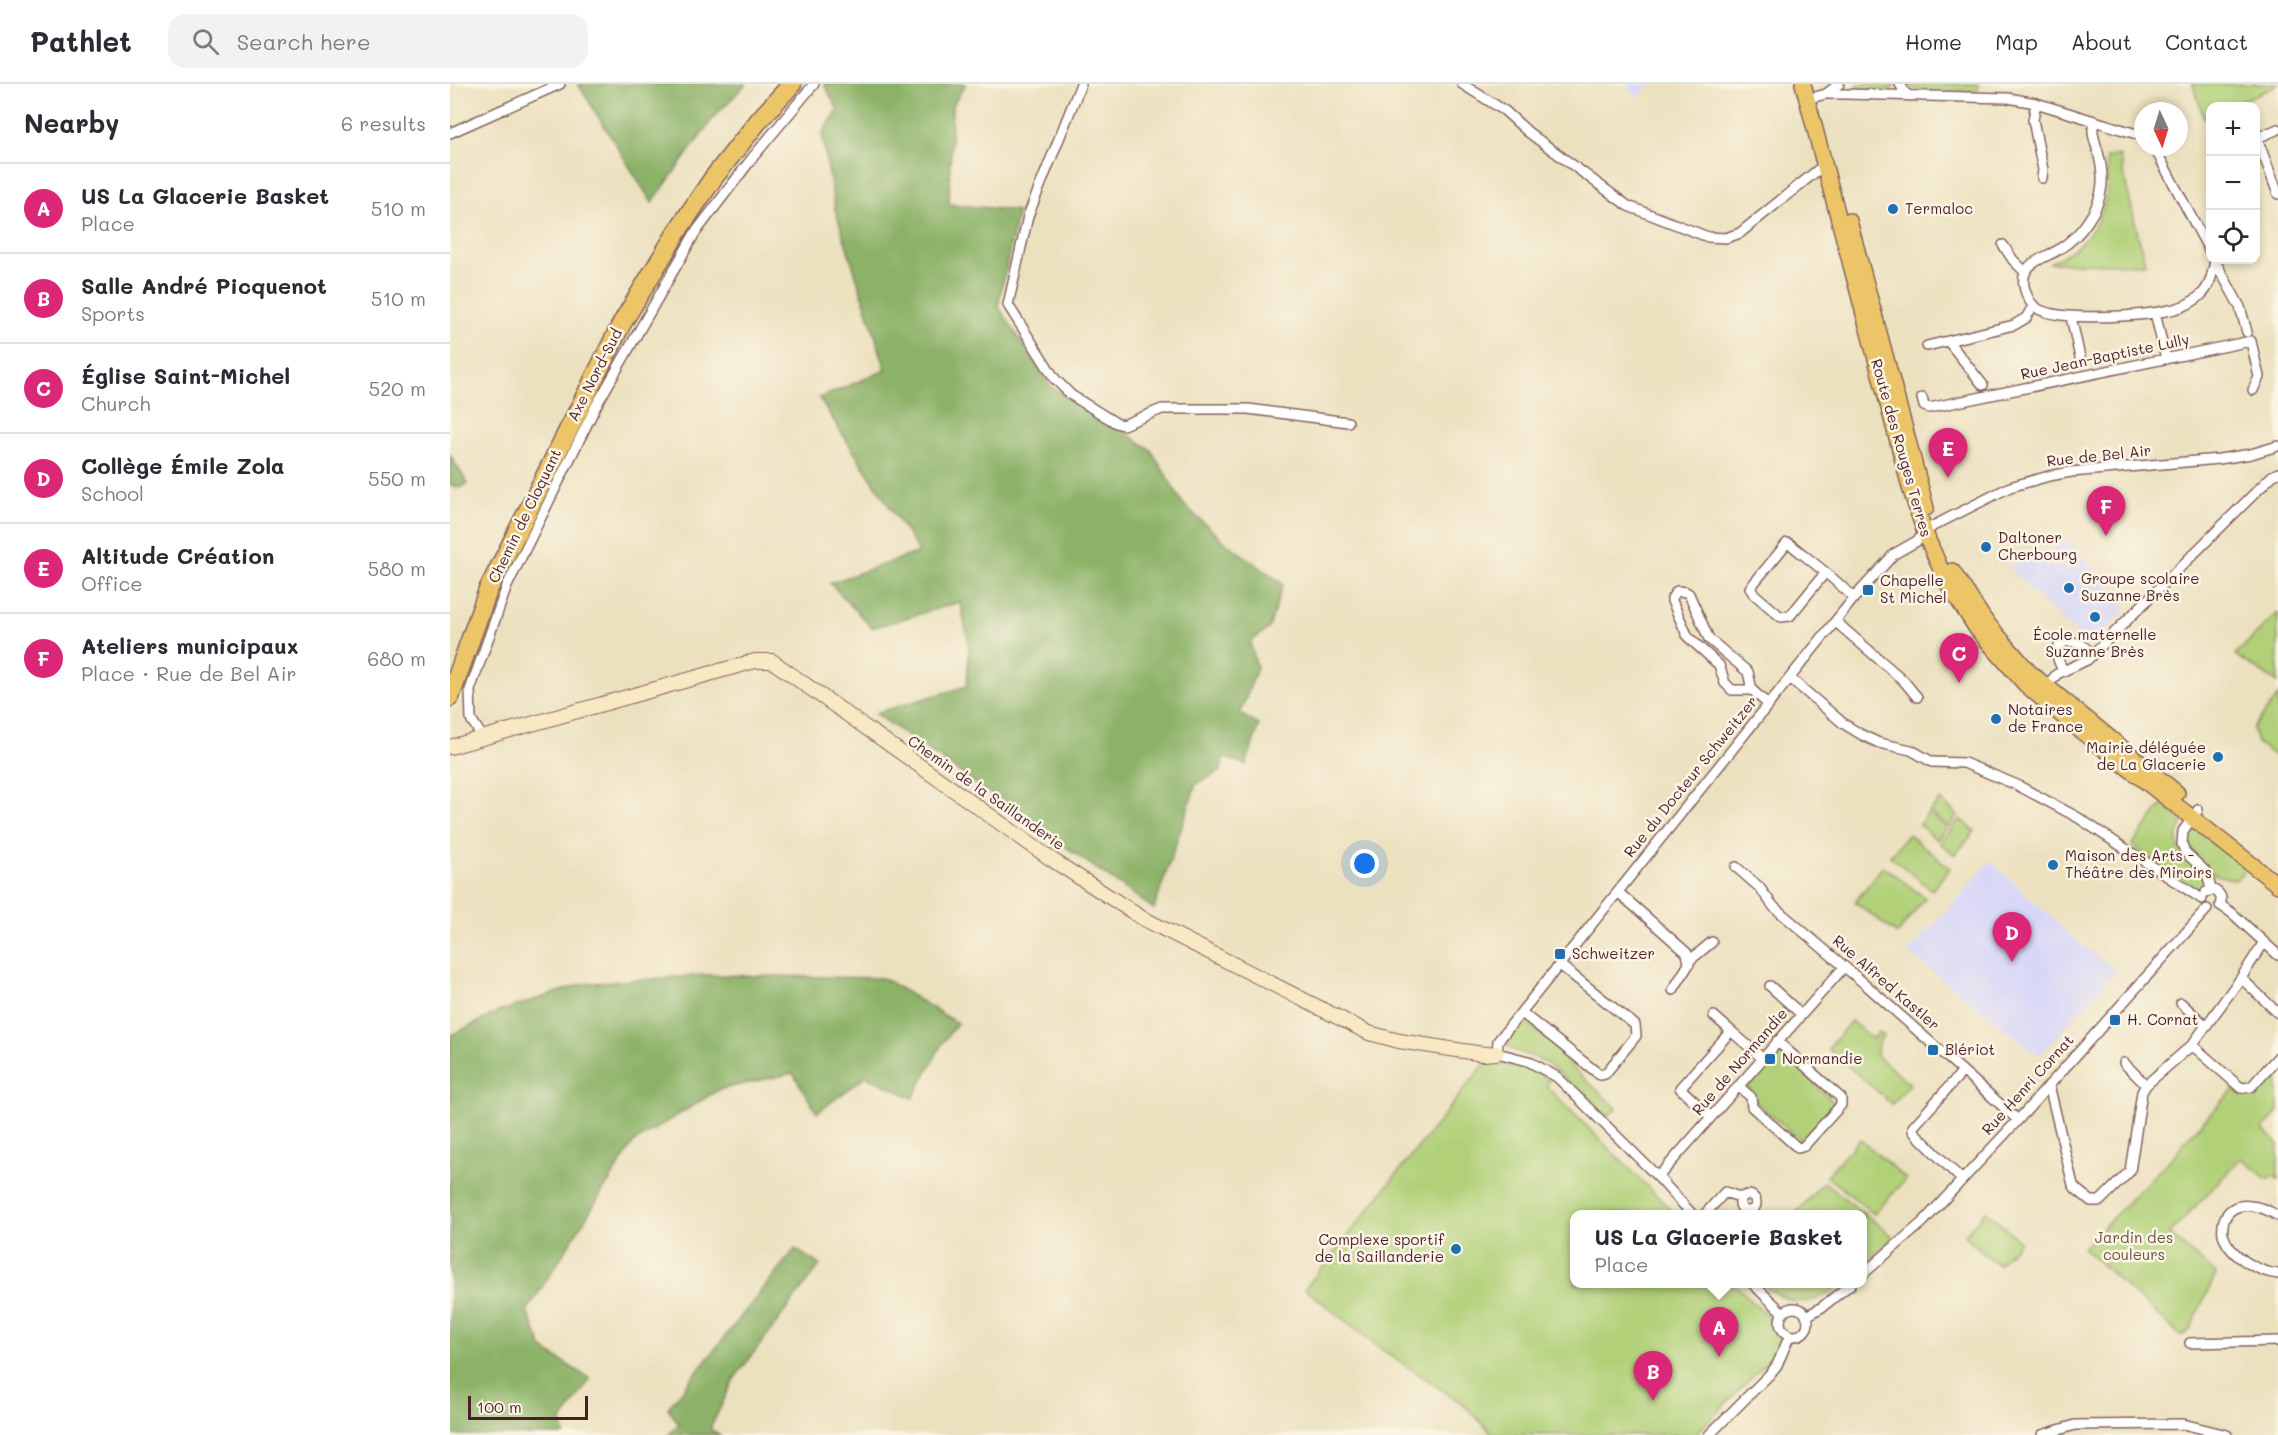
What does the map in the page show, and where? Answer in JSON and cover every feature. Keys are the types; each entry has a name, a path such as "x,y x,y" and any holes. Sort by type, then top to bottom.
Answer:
{"highway":[{"name":"Axe Nord-Sud","path":"450,666 479,590 517,509 587,368 630,290 705,177 780,84"},
{"name":"Axe Nord-Sud","path":"450,697 488,591 622,323 680,227 714,177 792,84"}],"main road":[{"name":"Route des Rouges Terres","path":"1813,92 1824,165 1911,491 1951,570 1970,600 2014,657 2278,885"},
{"name":"Route des Rouges Terres","path":"1813,92 1926,507 1929,529 1946,581 1977,629 2026,685 2072,724 2278,873"}],"street":[{"path":"450,133 560,84"},
{"name":"Chemin de Cloquant","path":"483,738 471,718 470,690 507,586 596,406 695,233 753,157 814,84"},
{"path":"1081,84 1028,216 1008,304 1055,379 1071,395 1123,425 1162,409 1248,409 1348,422"},
{"path":"1462,84 1505,111 1528,132 1628,206 1708,237 1726,238 1740,233 1824,165"},
{"path":"1813,92 1839,84"},
{"path":"1853,84 1861,94"},
{"path":"1888,95 1899,84 1910,96"},
{"path":"1813,92 2008,98 2036,103 2134,133"},
{"path":"2036,103 2033,120 2043,170 2042,178"},
{"path":"2094,121 2092,130 2104,177 2103,188 2094,212 2086,224 2066,245 2029,266 2025,272 2024,285 2033,306 2044,312 2071,316 2155,313 2178,308 2197,299 2208,287 2212,264"},
{"path":"2278,129 2257,138 2276,182 2278,194"},
{"path":"2159,156 2206,244"},
{"path":"2002,245 2025,272"},
{"path":"2217,264 2240,307 2247,332"},
{"path":"1927,346 2019,323 2033,306"},
{"path":"2155,313 2166,359"},
{"path":"2071,316 2081,362"},
{"path":"1948,341 1983,385"},
{"name":"Rue Jean-Baptiste Lully","path":"1922,398 1924,405 1929,408 2251,341 2259,377 2253,390"},
{"name":"Rue de Bel Air","path":"1929,529 2010,488 2049,476 2104,468 2219,459 2251,454 2278,446"},
{"path":"2046,687 2056,674 2082,663 2092,654 2272,476 2278,473"},
{"name":"Rue du Docteur Schweitzer","path":"1497,1053 1498,1041 1854,598 1894,554 1917,541 1929,529"},
{"path":"1826,573 1790,616 1781,617 1750,588 1787,543 1826,573 1854,598"},
{"path":"1752,690 1732,690 1725,683 1719,665 1688,637 1672,601 1677,591 1689,594 1709,639 1748,672 1752,690 1769,705"},
{"path":"1836,622 1903,680 1917,697"},
{"path":"2064,671 2056,655 2056,650 2063,642 2067,640 2079,643 2092,654"},
{"name":"Chemin de la Saillanderie","path":"450,747 755,661 772,661 1051,859 1142,918 1369,1034 1441,1048 1483,1054 1497,1053"},
{"path":"1791,679 1844,724 1862,735 1879,743 1911,750 1932,762 1964,763 2017,785 2078,817 2202,899"},
{"path":"2195,814 2181,835 2182,844 2185,852 2207,873 2211,890"},
{"name":"Rue Alfred Kastler","path":"1736,867 1759,887 1774,907 2018,1120"},
{"path":"2211,890 2219,893 2222,899 2220,905 2213,910 2203,905 2202,899 2205,893 2211,890"},
{"path":"1618,892 1687,953 1689,961"},
{"path":"2220,905 2232,913 2278,956"},
{"name":"Rue Henri Cornat","path":"1867,1271 1923,1222 2018,1120 2207,909"},
{"path":"1673,990 1689,961 1712,942"},
{"path":"2049,1085 2073,1185 2085,1197 2096,1202 2100,1201 2130,1171 2139,1099 2146,1085 2192,1045 2264,942"},
{"path":"1522,1013 1600,1075 1605,1074 1636,1036 1635,1025 1560,965"},
{"name":"Rue de Normandie","path":"1658,1177 1844,967"},
{"path":"2241,978 2278,1012"},
{"path":"1770,986 1801,1014"},
{"path":"2181,1003 2206,1026"},
{"path":"1714,1016 1762,1058"},
{"path":"1711,1118 1680,1088 1731,1031"},
{"path":"1738,1086 1751,1097 1752,1107 1798,1148 1804,1146 1841,1105 1841,1098 1777,1041"},
{"path":"2192,1045 2241,1088 2251,1087 2278,1057"},
{"path":"1497,1053 1528,1061 1557,1077 1658,1177 1688,1210"},
{"path":"2124,1063 2146,1085"},
{"path":"1962,1180 1913,1131 1913,1127 1963,1071"},
{"path":"1710,1210 1725,1192 1742,1198"},
{"path":"2278,1216 2257,1207 2237,1207 2226,1216 2222,1232 2226,1242 2242,1258 2266,1271 2278,1274"},
{"path":"1757,1288 1783,1313"},
{"path":"1807,1316 1846,1288"},
{"path":"1796,1308 1807,1316 1808,1328 1804,1334 1790,1335 1780,1326 1783,1313 1796,1308"},
{"path":"1709,1435 1770,1374 1790,1335"},
{"path":"2190,1343 2278,1341"},
{"path":"2042,1435 2075,1425 2137,1430 2183,1424 2228,1435"}],"shaded area":[{"path":"1625,84 1651,84 1637,98"},
{"name":"Groupe scolaire Suzanne Brès","path":"2068,540 2127,608 2089,646 2008,567"},
{"path":"1990,861 2077,941 2116,971 2039,1056 1908,952"}],"green space":[{"path":"578,84 746,84 714,117 652,203"},
{"path":"824,84 966,84 952,106 949,204 1018,211 998,306 1051,387 1099,415 1151,450 1183,504 1225,542 1283,584 1269,628 1250,642 1257,668 1240,714 1259,725 1246,765 1223,757 1221,771 1196,784 1154,909 875,713 967,686 969,643 960,602 872,628 830,583 919,552 819,398 886,370 835,209 822,134 838,110"},
{"path":"1857,84 1895,84 1891,90 1861,90"},
{"path":"1907,84 1978,84 1978,91 1916,90"},
{"path":"2193,84 2278,84 2239,102 2206,102 2206,117 2204,118"},
{"path":"2119,155 2145,264 2049,263 2065,255 2089,234 2103,207 2107,176 2106,158"},
{"path":"450,455 468,484 459,488 450,485"},
{"path":"2278,613 2278,683 2235,655"},
{"path":"2278,696 2278,758 2257,743 2253,728"},
{"path":"1940,800 1958,815 1949,827 1930,812"},
{"path":"2162,805 2184,821 2178,833 2177,842 2184,855 2202,875 2206,884 2202,891 2195,890 2132,845"},
{"path":"1928,813 1947,828 1937,840 1919,825"},
{"path":"1960,819 1975,831 1955,855 1940,843"},
{"path":"2193,826 2247,868 2236,880 2213,874 2190,850 2186,840"},
{"path":"1908,834 1950,868 1932,890 1890,856"},
{"path":"1883,866 1925,898 1897,934 1855,902"},
{"path":"704,975 883,978 957,1023 942,1044 913,1098 866,1076 817,1113 793,1073 718,1090 634,1142 527,1311 543,1349 590,1379 561,1422 565,1435 450,1435 450,1036 498,1012 582,984"},
{"path":"1521,1020 1570,1058 1567,1063 1617,1108 1604,1119 1554,1069 1508,1046 1507,1037"},
{"path":"1851,1021 1872,1039 1878,1032 1883,1036 1878,1043 1877,1056 1910,1084 1892,1104 1828,1049"},
{"path":"1780,1051 1835,1103 1801,1141 1756,1102 1754,1093 1747,1088"},
{"name":"Complexe sportif de la Saillanderie","path":"1487,1061 1536,1071 1549,1080 1547,1087 1671,1210 1570,1210 1570,1288 1738,1288 1786,1333 1782,1346 1695,1435 1494,1435 1462,1403 1378,1347 1305,1289"},
{"name":"Jardin des couleurs","path":"2278,1072 2278,1112 2263,1129 2278,1144 2278,1179 2273,1176 2267,1179 2241,1158 2169,1234 2216,1274 2189,1331 2181,1336 2083,1248 2181,1148 2181,1145 2234,1089 2243,1096 2256,1095"},
{"path":"1860,1139 1906,1179 1874,1214 1826,1176"},
{"path":"1824,1182 1860,1210 1799,1210"},
{"path":"1986,1211 2020,1241 1998,1265 1964,1236"},
{"path":"1867,1216 1895,1238 1867,1262"},
{"path":"795,1249 820,1265 734,1379 710,1429 720,1435 668,1435 679,1424 668,1408"},
{"path":"1767,1288 1836,1288 1820,1298 1801,1302 1782,1297"}],"place":[{"name":"Termaloc","path":"1893,209"},
{"name":"Altitude Création","path":"1948,478"},
{"name":"Ateliers municipaux","path":"2106,536"},
{"name":"Daltoner Cherbourg","path":"1986,547"},
{"name":"Groupe scolaire Suzanne Brès","path":"2069,588"},
{"name":"Chapelle St Michel","path":"1868,590"},
{"name":"École maternelle Suzanne Brès","path":"2095,617"},
{"name":"Église Saint-Michel","path":"1959,683"},
{"name":"Notaires de France","path":"1996,719"},
{"name":"Mairie déléguée de La Glacerie","path":"2218,757"},
{"name":"Maison des Arts - Théâtre des Miroirs","path":"2053,865"},
{"name":"Schweitzer","path":"1560,954"},
{"name":"Collège Émile Zola","path":"2012,962"},
{"name":"H. Cornat","path":"2115,1020"},
{"name":"Blériot","path":"1933,1050"},
{"name":"Normandie","path":"1770,1059"},
{"name":"Complexe sportif de la Saillanderie","path":"1456,1249"},
{"name":"US La Glacerie Basket","path":"1719,1357"},
{"name":"Salle André Picquenot","path":"1653,1401"}]}
